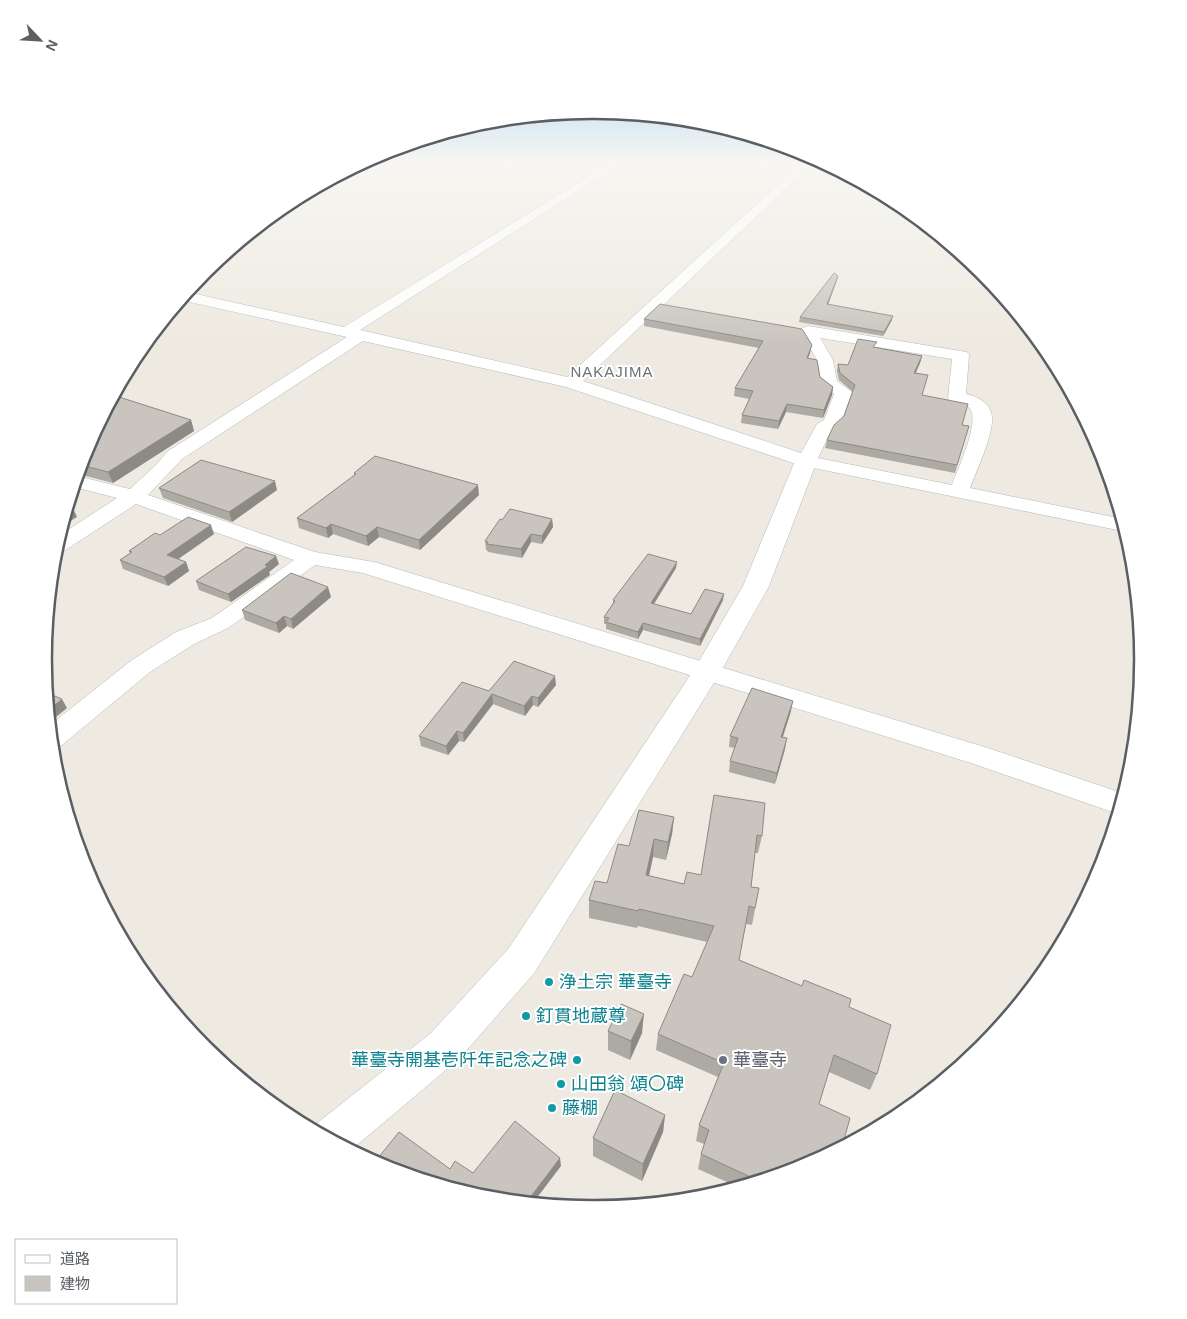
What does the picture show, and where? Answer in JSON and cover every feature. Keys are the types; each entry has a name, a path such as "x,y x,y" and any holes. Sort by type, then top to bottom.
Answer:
{"street":[{"path":"66,540 127,503 132,496 163,471 175,456 354,333 527,222"},
{"path":"571,383 745,222"},
{"path":"192,298 571,383 806,461 1117,524"},
{"path":"657,304 676,307"},
{"path":"789,328 960,355 956,398 973,401 982,412 982,428 958,492"},
{"path":"336,1135 445,1046 522,960 706,673 756,586 806,461 824,428 832,423 843,392 829,383 825,360 808,331"},
{"path":"82,483 132,496 311,558 366,567 981,756 1115,802"},
{"path":"58,733 141,666 186,638 220,623 311,558"}],"building":[{"path":"834,273 838,276 827,304 893,316 884,332 800,317"},
{"path":"660,304 802,329 812,345 807,358 817,360 820,377 833,387 824,410 787,404 779,421 742,415 753,391 735,388 763,341 644,319"},
{"path":"858,339 877,342 873,347 922,356 914,373 928,375 922,395 968,404 962,425 969,426 957,465 827,440 834,425 844,416 855,385 840,373 838,364 848,365"},
{"path":"120,397 191,420 108,472 88,467 108,420"},
{"path":"375,456 478,485 419,540 377,527 366,536 331,524 326,528 297,518 356,474 354,473"},
{"path":"201,460 275,481 229,512 159,488"},
{"path":"510,509 552,519 542,536 531,534 521,549 487,544 488,542 485,541 500,519 502,520"},
{"path":"188,517 211,525 167,555 186,562 164,577 120,560 132,552 129,551 155,533 160,535"},
{"path":"246,547 276,556 265,565 268,566 228,594 196,581"},
{"path":"648,554 677,562 651,603 691,614 705,589 724,594 700,639 643,623 638,632 606,622 609,618 604,617 615,601 613,600"},
{"path":"291,573 328,587 291,619 284,616 276,623 242,610"},
{"path":"514,661 555,676 538,698 532,696 524,706 492,694 463,733 457,731 446,746 419,736 462,682 489,691"},
{"path":"752,688 793,701 781,737 787,738 777,773 730,761 738,738 730,736"},
{"path":"54,696 62,699 55,705"},
{"path":"714,795 765,803 762,836 757,835 751,887 759,888 755,908 749,906 739,960 802,986 804,980 851,999 849,1007 891,1025 877,1074 834,1055 819,1104 850,1118 844,1139 801,1159 750,1177 701,1154 709,1130 699,1125 724,1063 658,1034 684,974 692,977 714,926 589,900 595,881 607,883 618,844 629,846 639,810 674,817 668,842 654,839 646,875 684,884 687,872 701,875"},
{"path":"621,1004 644,1014 631,1041 608,1031"},
{"path":"615,1090 665,1115 643,1164 593,1138"},
{"path":"515,1121 560,1158 531,1197 453,1182 420,1172 380,1156 399,1132 450,1169 455,1161 473,1173"}],"place":[{"name":"浄土宗 華臺寺","path":"549,982"},
{"name":"釘貫地蔵尊","path":"526,1016"},
{"name":"華臺寺開基壱阡年記念之碑","path":"577,1060"},
{"name":"華臺寺","path":"723,1060"},
{"name":"山田翁 頌〇碑","path":"561,1084"},
{"name":"藤棚","path":"552,1108"}],"district":[{"name":"NAKAJIMA","path":"612,371"}]}
